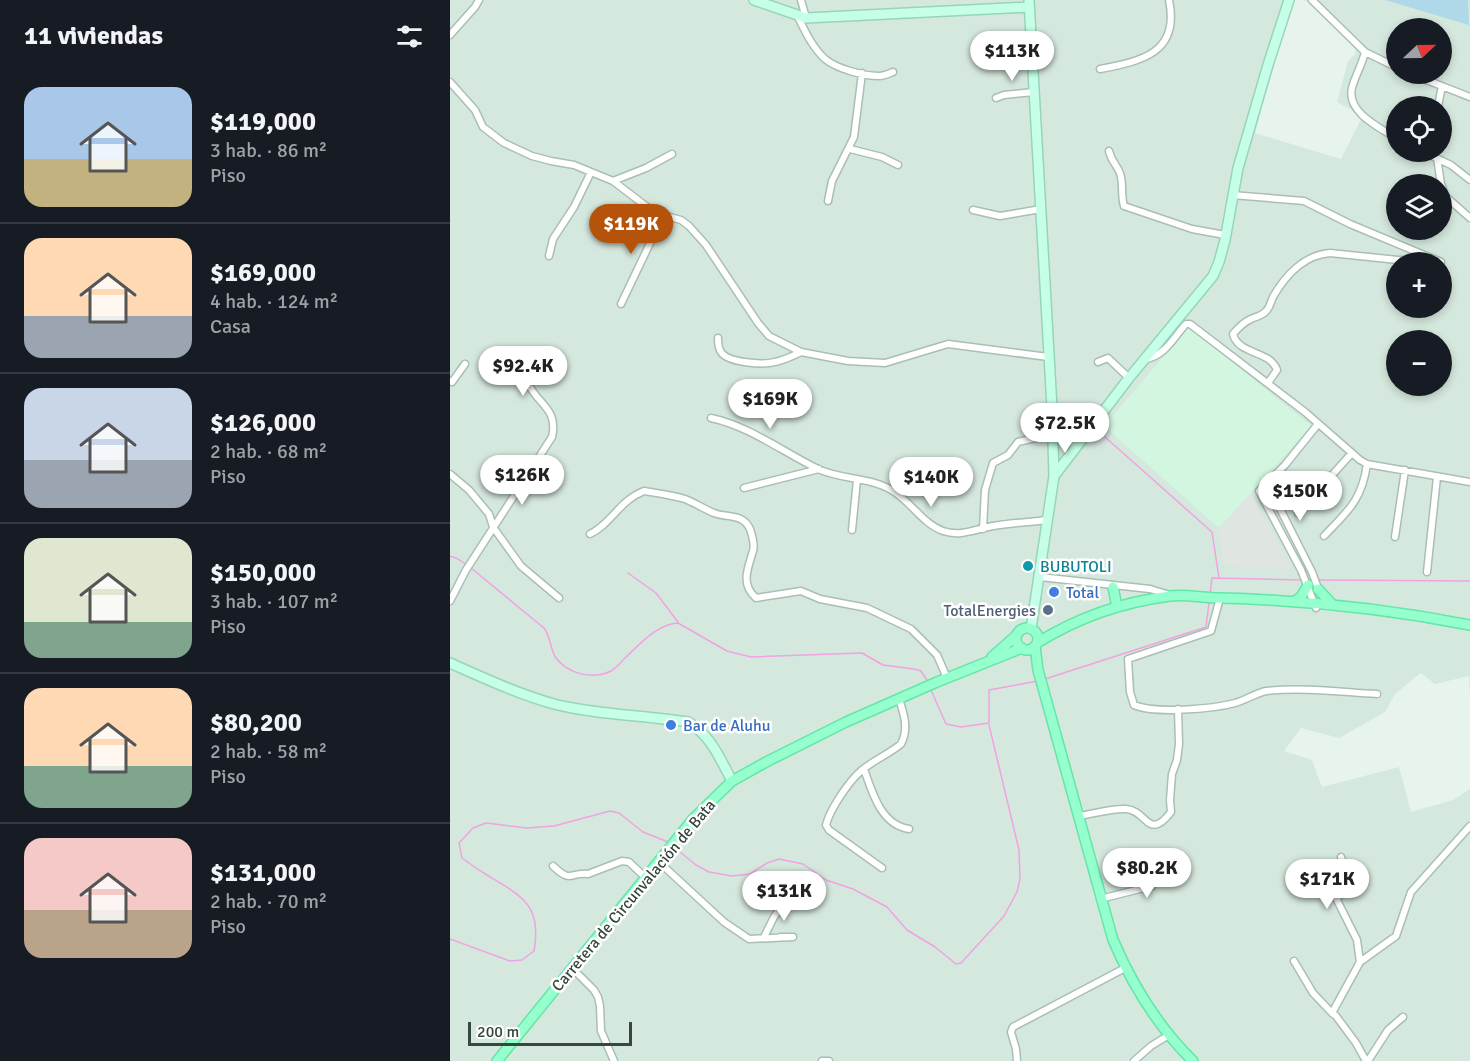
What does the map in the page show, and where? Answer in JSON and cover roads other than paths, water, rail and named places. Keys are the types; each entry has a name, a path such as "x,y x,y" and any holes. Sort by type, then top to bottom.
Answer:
{"main road":[{"path":"1295,601 1313,586 1322,605"},
{"path":"1113,587 1117,607"},
{"path":"1036,645 1062,628 1117,607 1173,595 1322,605"},
{"path":"1220,598 1295,601 1470,625"},
{"path":"1038,672 1017,641 1027,631 1062,628"},
{"name":"Carretera de Circunvalación de Bata","path":"985,663 1027,631"},
{"path":"1027,631 1038,636 1036,645 1038,672 1113,940 1125,969 1142,997 1168,1035 1193,1061"},
{"name":"Carretera de Circunvalación de Bata","path":"496,1061 676,839 732,781 768,761 925,687 1036,645"}],"street":[{"path":"450,35 479,0"},
{"path":"754,0 802,17 1029,4 1054,476 1040,577 1027,631"},
{"path":"801,0 802,17 811,41 826,60 862,73 878,76 893,72"},
{"path":"1100,69 1128,64 1157,50 1164,44 1171,28 1172,14 1169,0"},
{"path":"1054,476 1129,378 1210,282 1219,262 1232,195 1252,116 1289,0"},
{"path":"1312,0 1365,52 1386,62"},
{"path":"1365,52 1352,87 1352,98 1357,111 1386,131"},
{"path":"828,201 835,175 850,149 857,117 862,73"},
{"path":"450,82 476,110 483,127 504,143 532,156 574,165 613,181 655,213 681,220 706,245 769,336 801,352 848,361 885,363 948,344 1048,357"},
{"path":"1437,84 1470,97"},
{"path":"1440,96 1442,86"},
{"path":"996,98 1034,92"},
{"path":"850,149 882,157 898,165"},
{"path":"1109,151 1111,162 1118,168 1121,175 1124,206 1192,230 1225,235"},
{"path":"613,181 646,168 672,153"},
{"path":"1444,162 1470,180"},
{"path":"549,256 553,239 574,207 591,172"},
{"path":"1232,195 1304,201 1350,225 1415,252"},
{"path":"1452,202 1470,218"},
{"path":"973,210 1000,216 1041,209"},
{"path":"621,304 663,216"},
{"path":"1268,383 1278,370 1275,364 1270,358 1239,345 1233,334 1249,319 1263,315 1267,311 1288,275 1318,254 1330,253 1386,259"},
{"path":"1145,359 1156,357 1163,352 1186,324 1190,324 1268,383 1351,454 1367,464 1470,482"},
{"path":"718,338 722,354 728,358 754,363 774,362 801,352"},
{"path":"450,601 471,561 552,437 555,426 551,413 527,381 526,356"},
{"path":"1098,362 1108,358 1129,378"},
{"path":"450,381 456,378 465,364"},
{"path":"711,417 724,420 819,469 838,476 875,483 891,490 943,531 958,534 983,528 1048,520"},
{"path":"1318,424 1285,465 1259,490 1322,605"},
{"path":"983,528 985,490 993,463 1008,454 1018,442 1053,434 1068,441 1082,440"},
{"path":"1298,513 1351,454"},
{"path":"1324,536 1352,507 1364,484 1367,464"},
{"path":"744,488 819,469"},
{"path":"1395,537 1405,470"},
{"path":"450,474 469,490 489,514 493,527 521,567 559,598"},
{"path":"1426,572 1437,477"},
{"path":"852,530 857,480"},
{"path":"1267,483 1312,572 1313,586"},
{"path":"590,534 597,531 626,502 644,491 685,500 716,514 736,517 749,527 752,538 754,549 746,575 749,590 756,598 801,591 820,599 867,608 911,629 937,655 947,678"},
{"path":"1040,577 1113,587 1150,589 1173,595"},
{"path":"1220,598 1211,631 1128,659 1130,692 1134,705 1178,709 1212,708 1249,699 1262,692 1296,689 1377,694"},
{"path":"450,663 554,704 595,712 688,722 699,729 709,740 732,781"},
{"path":"882,868 829,830 826,825 835,806 855,777 901,744 906,726 899,699"},
{"path":"1079,816 1125,809 1137,813 1152,825 1159,825 1165,820 1171,812 1172,774 1179,744 1178,709"},
{"path":"864,769 871,789 885,815 893,824 909,829"},
{"path":"1332,1013 1360,962 1396,936 1411,892 1470,826"},
{"path":"1341,857 1352,888 1336,898 1357,940 1360,962"},
{"path":"553,866 562,875 574,876 588,874 622,861 629,862 646,878"},
{"path":"659,862 734,930 748,939 793,937 780,937"},
{"path":"1100,899 1152,886 1155,877 1161,872 1185,871"},
{"path":"764,937 788,897"},
{"path":"1294,961 1313,993 1336,1016 1367,1061 1388,1030 1403,1017"},
{"path":"572,968 598,997 601,1031 614,1061"},
{"path":"1017,1061 1011,1032 1013,1027 1125,969"},
{"path":"1134,1061 1150,1046 1168,1035"},
{"path":"822,1061 829,1061"}],"waterway":[{"path":"1105,437 1212,532 1219,578"},
{"path":"450,556 467,565"},
{"path":"471,568 544,628 556,658 567,668 581,674 596,675 611,671 642,641 663,627 678,623 727,651 751,657 862,653 883,665 921,671 928,682"},
{"path":"628,573 656,593 678,622"},
{"path":"1210,595 1212,578 1301,580"},
{"path":"1318,580 1470,581"},
{"path":"1045,679 1206,627 1209,603"},
{"path":"931,690 946,724 961,727 989,723 989,690 1038,681"},
{"path":"674,847 696,865 709,872 732,876 750,874 767,863 779,859 803,864 826,880 853,889 887,907 907,930 935,947 956,964 961,963 1004,916 1017,892 1020,879 1019,850 989,725"},
{"path":"450,939 510,961 522,960 534,951 535,924 528,905 512,891 462,858 459,843 473,828 486,823 527,828 554,826 610,811 619,813 643,832 668,842"}],"place":[{"name":"BUBUTOLI","path":"1028,566"},
{"name":"Total","path":"1054,592"},
{"name":"TotalEnergies","path":"1048,610"},
{"name":"Bar de Aluhu","path":"671,725"}]}
